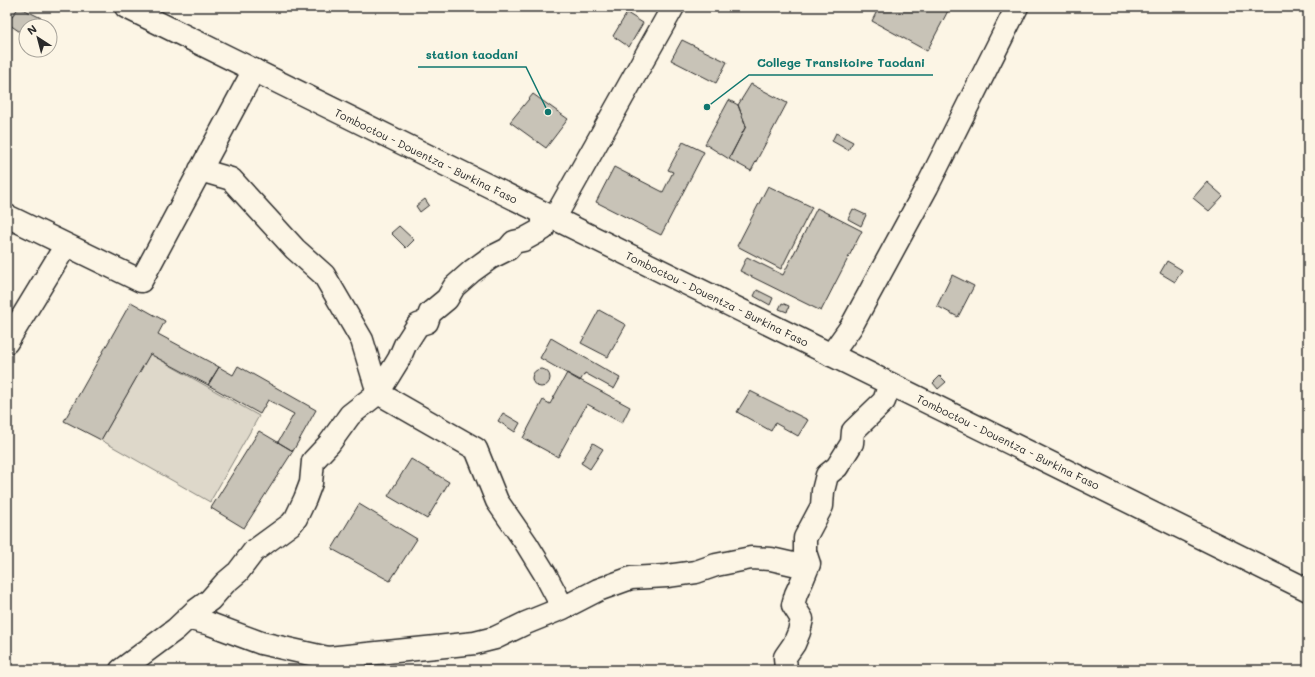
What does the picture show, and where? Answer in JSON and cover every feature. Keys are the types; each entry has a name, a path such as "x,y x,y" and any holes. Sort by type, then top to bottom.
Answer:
{"street":[{"name":"Tomboctou - Douentza - Burkina Faso","path":"126,7 1308,590"},
{"path":"121,670 176,629 195,610 210,600 225,583 238,572 254,551 291,524 296,518 311,483 313,461 329,444 350,415 378,393 418,325 427,322 430,313 447,298 454,287 476,267 508,249 514,242 523,240 543,229 548,216 673,7"},
{"path":"831,355 851,327 912,215 1017,7"},
{"path":"7,216 141,281 254,70"},
{"path":"200,170 231,179 295,249 324,275 362,340 378,393 476,449 497,501 526,543 563,608"},
{"path":"7,342 66,245"},
{"path":"786,670 785,657 794,644 802,619 793,605 796,594 809,564 805,552 806,538 822,506 823,491 827,475 836,467 852,443 853,431 884,401 890,384"},
{"path":"187,618 210,624 261,643 328,658 475,643 495,638 526,623 563,608 598,590 631,578 667,576 696,572 716,565 751,558 771,559 793,564 809,564"}],"shaded area":[{"path":"150,354 259,416 210,502 101,440"}],"building":[{"path":"19,7 41,18 18,18 18,31 7,23"},
{"path":"879,7 950,7 927,51 872,21"},
{"path":"627,13 643,23 629,47 613,36"},
{"path":"682,40 727,62 716,83 671,60"},
{"path":"751,84 787,103 751,171 729,159 746,126 738,105"},
{"path":"533,94 568,119 546,148 510,122"},
{"path":"729,100 738,105 746,126 729,159 705,144"},
{"path":"836,133 853,142 848,150 832,141"},
{"path":"683,142 704,152 661,235 596,202 614,167 663,192 673,172 668,170"},
{"path":"1207,182 1223,196 1209,211 1193,198"},
{"path":"768,186 812,207 781,269 737,246"},
{"path":"425,199 429,205 420,212 416,206"},
{"path":"817,208 862,231 821,311 740,271 747,257 783,275"},
{"path":"853,209 866,215 861,226 848,219"},
{"path":"399,226 414,240 406,248 391,233"},
{"path":"1167,261 1182,270 1175,282 1160,273"},
{"path":"952,275 974,286 958,317 937,306"},
{"path":"757,290 773,298 770,305 754,296"},
{"path":"131,302 165,321 158,334 219,367 208,385 150,354 101,440 64,421"},
{"path":"782,303 789,306 787,312 779,309"},
{"path":"599,310 626,325 608,357 581,343"},
{"path":"551,338 620,378 614,389 585,373 580,381 540,358"},
{"path":"238,366 316,410 293,451 278,442 294,414 268,400 260,414 208,385 219,367 233,375"},
{"path":"541,369 547,372 550,378 547,384 541,387 535,384 532,378 535,372"},
{"path":"567,373 630,407 622,423 587,404 558,457 523,438 543,400 550,404"},
{"path":"940,376 946,382 938,389 933,383"},
{"path":"750,391 808,420 798,436 775,423 771,431 737,412"},
{"path":"503,413 520,423 515,432 498,421"},
{"path":"259,431 293,451 244,528 211,508"},
{"path":"593,443 603,449 590,469 581,463"},
{"path":"411,459 449,482 427,519 388,496"},
{"path":"359,504 417,539 390,581 332,549"}],"place":[{"name":"College Transitoire Taodani","path":"707,107"},
{"name":"station taodani","path":"548,112"}]}
